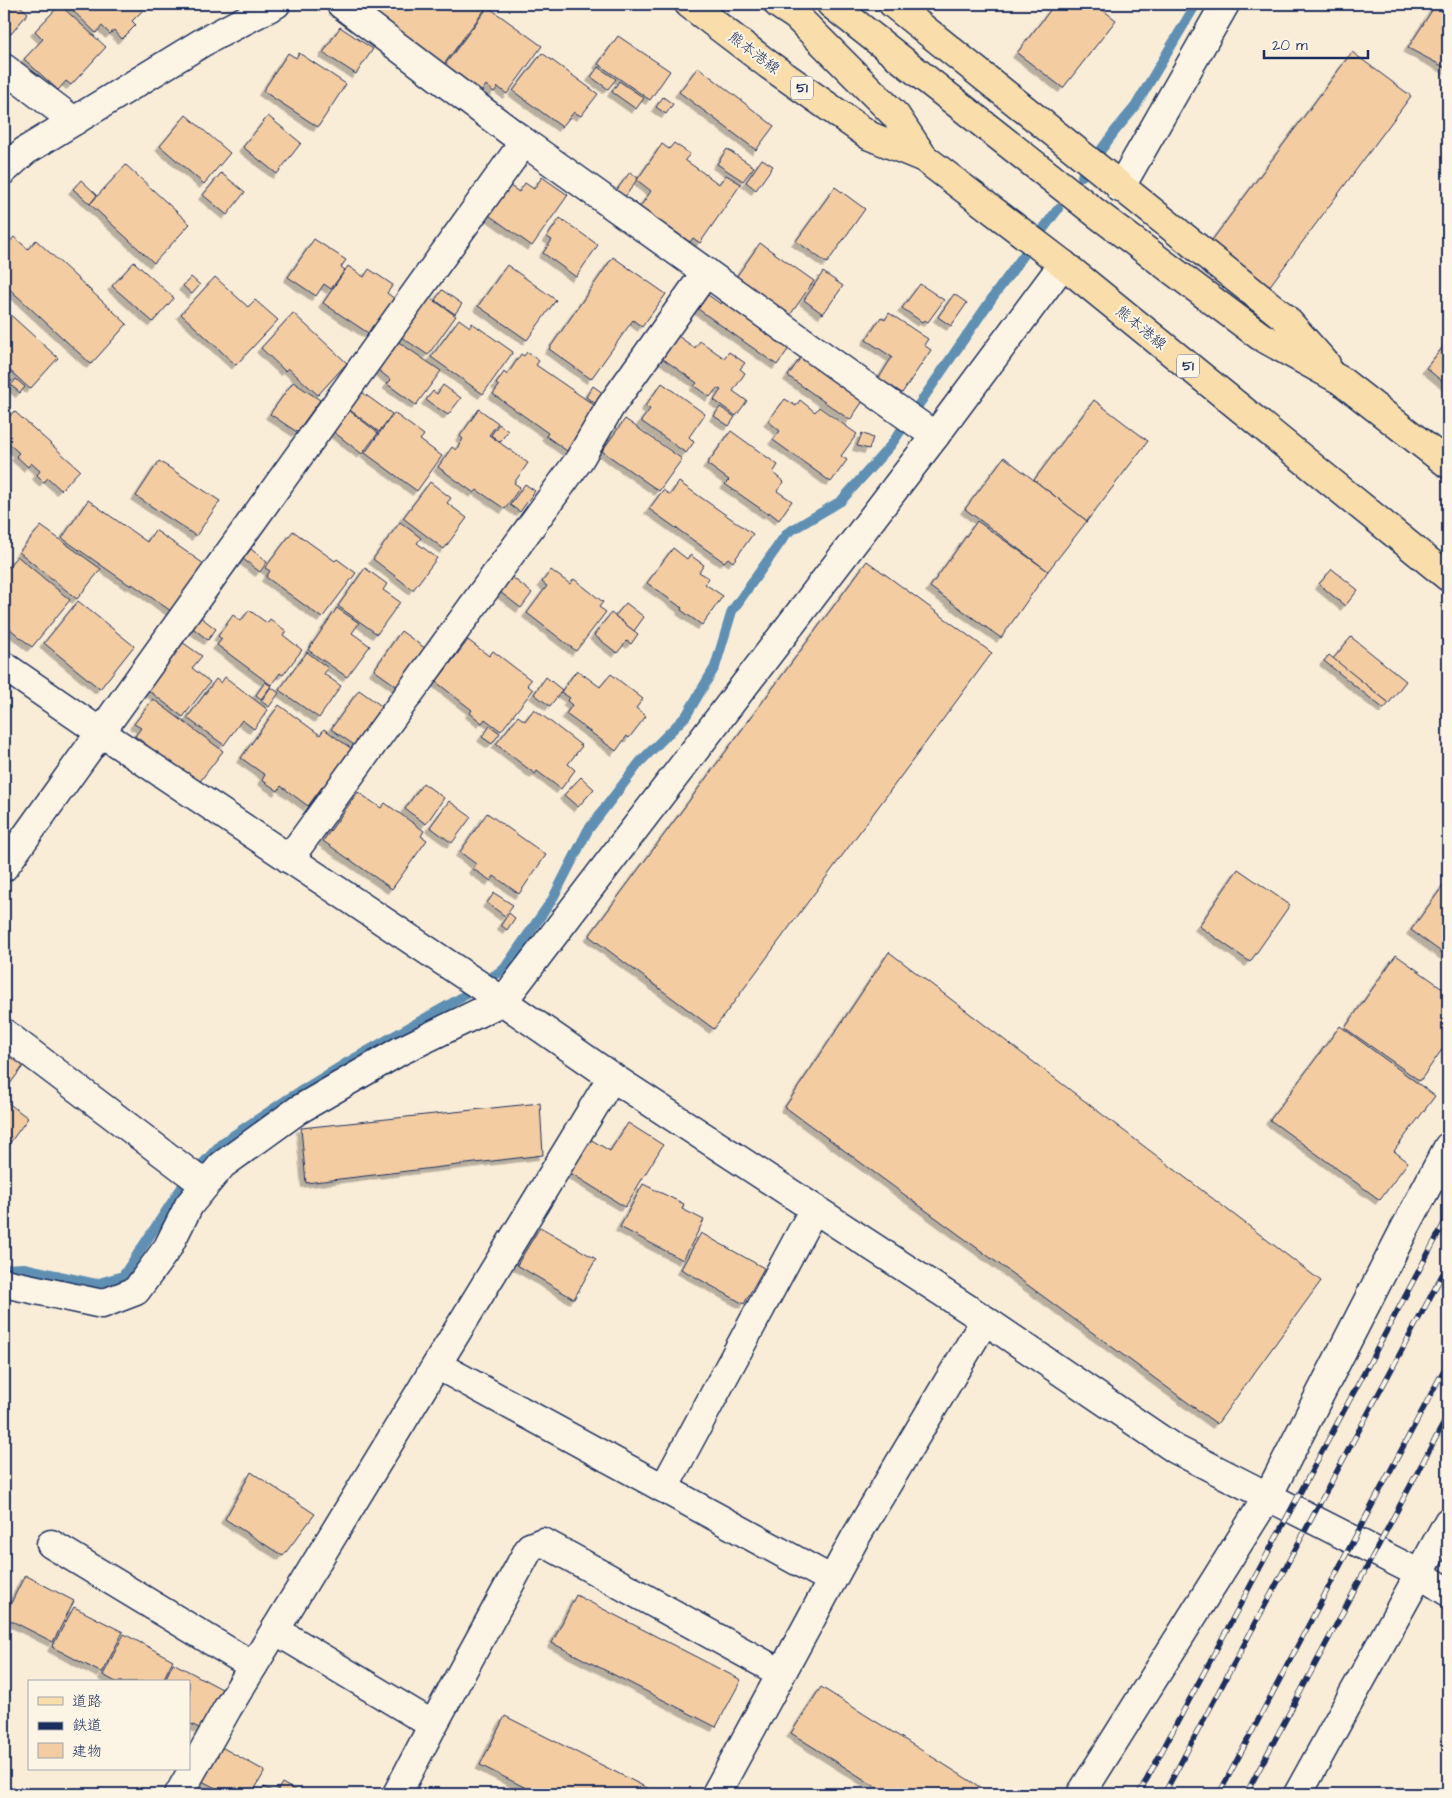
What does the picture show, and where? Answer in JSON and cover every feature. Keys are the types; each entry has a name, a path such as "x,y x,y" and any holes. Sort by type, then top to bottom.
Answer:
{"main road":[{"name":"熊本港線","path":"689,4 769,65 870,136 924,158 1063,264 1448,577"},
{"name":"熊本港線","path":"778,4 796,16 896,116 924,158"},
{"path":"831,4 1096,213 1260,336 1340,380 1448,464"},
{"path":"893,4 1120,188 1284,317 1340,380"}],"street":[{"path":"4,170 25,151 202,42 276,4"},
{"path":"341,4 524,142 935,436"},
{"path":"1120,188 1225,4"},
{"path":"4,68 74,121"},
{"path":"4,867 524,142"},
{"path":"4,1284 102,1304 136,1291 168,1247 189,1205 222,1164 298,1110 400,1051 503,1001 935,436 1063,264"},
{"path":"289,859 579,460 610,407 706,272"},
{"path":"4,666 503,1001 612,1077 984,1320 1174,1449 1420,1574 1448,1592"},
{"path":"4,1033 206,1185"},
{"path":"179,1794 253,1666 612,1077"},
{"path":"1081,1794 1268,1496 1448,1147"},
{"path":"664,1488 814,1209"},
{"path":"716,1794 855,1538 984,1320"},
{"path":"437,1365 832,1580"},
{"path":"1298,1794 1448,1522"},
{"path":"397,1794 530,1547 543,1542 782,1673"},
{"path":"51,1544 253,1666"},
{"path":"276,1630 433,1725"}],"building":[{"path":"4,4 17,4 28,13 11,34 4,28"},
{"path":"66,4 149,4 132,21 136,25 122,39 114,30 110,34 102,26 96,33"},
{"path":"383,4 393,4 405,12 411,4 489,4 438,72 372,12"},
{"path":"1055,4 1095,4 1116,20 1063,88 1017,53"},
{"path":"1436,4 1448,4 1448,69 1408,48"},
{"path":"60,5 106,47 71,85 66,81 58,90 24,59 43,39 35,31"},
{"path":"488,7 542,46 507,94 498,87 494,92 486,85 478,97 441,70"},
{"path":"340,27 373,49 356,74 323,53"},
{"path":"618,36 670,71 650,100 598,64"},
{"path":"1352,52 1411,96 1266,291 1207,247"},
{"path":"288,53 296,58 299,53 346,84 318,127 263,91"},
{"path":"542,53 598,94 581,116 574,112 562,127 513,91"},
{"path":"598,67 616,79 608,89 591,77"},
{"path":"698,67 774,126 756,150 679,92"},
{"path":"619,81 644,98 636,109 612,92"},
{"path":"663,97 673,104 666,114 656,107"},
{"path":"186,115 230,153 204,184 160,146"},
{"path":"268,116 301,143 277,174 243,147"},
{"path":"674,143 690,154 685,160 719,184 726,175 741,184 700,243 693,238 690,242 640,207 651,191 637,180 662,144 669,149"},
{"path":"727,149 754,167 743,181 717,164"},
{"path":"762,159 773,166 756,190 746,182"},
{"path":"126,165 190,224 154,263 90,204"},
{"path":"630,172 638,178 625,197 616,191"},
{"path":"221,173 245,192 227,215 203,195"},
{"path":"542,177 568,195 532,246 486,213 507,184 519,192 525,183 534,189"},
{"path":"81,180 97,195 90,204 73,189"},
{"path":"835,187 865,209 827,263 796,241"},
{"path":"560,218 598,245 576,277 543,253 552,240 547,237"},
{"path":"14,237 28,249 36,240 127,324 91,364 4,284 4,248"},
{"path":"314,239 346,260 341,267 345,270 331,289 324,284 316,296 288,277"},
{"path":"760,243 814,281 788,318 734,280"},
{"path":"613,257 666,294 642,327 633,320 591,379 549,349"},
{"path":"134,262 174,298 153,322 112,286"},
{"path":"507,265 556,300 527,340 478,306"},
{"path":"348,266 364,277 369,269 393,285 387,293 396,300 377,328 373,325 368,333 323,303"},
{"path":"823,272 843,286 823,314 804,300"},
{"path":"191,277 200,285 192,294 183,286"},
{"path":"215,277 248,307 255,300 278,320 236,365 181,314"},
{"path":"920,284 944,300 928,322 924,320 922,322 902,308"},
{"path":"442,290 462,304 455,314 435,300"},
{"path":"425,294 456,316 428,355 397,334"},
{"path":"954,294 967,303 951,326 938,317"},
{"path":"708,295 721,304 724,299 790,347 777,365 698,309"},
{"path":"4,309 58,358 30,389 4,367"},
{"path":"293,313 347,363 318,395 288,368 285,371 261,348"},
{"path":"889,313 928,339 924,345 931,350 902,393 879,378 892,357 866,340 881,317 885,320"},
{"path":"459,319 470,327 472,323 513,352 483,394 431,357"},
{"path":"678,336 695,348 700,341 724,358 729,352 745,363 740,369 745,373 733,391 747,401 736,416 714,400 721,390 717,388 710,397 694,386 697,383 662,358"},
{"path":"397,341 441,371 416,405 387,384 391,380 377,369"},
{"path":"1448,341 1448,386 1426,368"},
{"path":"527,352 539,361 536,365 597,407 567,451 546,436 548,433 493,394 499,386 496,384 504,372 507,375 521,354 524,356"},
{"path":"801,357 863,401 850,420 788,376"},
{"path":"4,373 12,381 4,390"},
{"path":"16,379 25,387 20,393 11,385"},
{"path":"293,382 320,400 297,432 270,414"},
{"path":"662,383 705,414 689,437 694,442 686,453 641,421 650,409 645,406"},
{"path":"443,385 461,398 448,415 426,400 433,391 437,394"},
{"path":"593,386 603,393 596,404 586,397"},
{"path":"359,390 392,414 379,432 346,407"},
{"path":"785,399 796,406 800,400 815,412 819,407 857,434 841,456 847,460 831,482 773,440 780,431 768,421"},
{"path":"1094,400 1148,441 1087,521 1034,480"},
{"path":"720,407 735,417 729,426 714,416"},
{"path":"346,408 378,433 362,454 330,429"},
{"path":"479,409 498,423 489,435 528,463 514,483 520,487 505,509 477,490 474,493 438,467 452,447 456,450 463,439 460,436"},
{"path":"14,411 80,470 61,490 48,478 44,482 37,475 40,471 31,463 28,467 16,456 19,453 4,439 4,423"},
{"path":"394,413 424,435 420,440 442,456 417,491 365,453"},
{"path":"625,419 682,459 659,491 602,451"},
{"path":"499,424 508,431 500,442 491,435"},
{"path":"731,431 778,465 773,473 784,482 777,491 792,501 779,520 725,484 729,480 707,464"},
{"path":"862,433 873,438 869,449 857,446"},
{"path":"1004,457 1087,521 1048,571 965,509"},
{"path":"159,461 220,501 196,536 136,496"},
{"path":"430,482 451,498 447,503 467,518 444,549 403,518"},
{"path":"679,482 753,534 733,562 728,558 724,562 649,509 663,490 670,495"},
{"path":"525,484 535,491 520,512 510,505"},
{"path":"88,500 147,542 155,530 204,564 171,611 62,538"},
{"path":"977,521 1048,571 1001,638 930,587"},
{"path":"400,522 421,538 417,543 437,558 413,590 373,559"},
{"path":"41,526 101,569 77,599 19,552"},
{"path":"293,531 335,561 337,559 356,573 322,618 266,577 270,571 265,568"},
{"path":"673,548 687,559 690,555 704,565 699,572 709,578 705,584 723,596 702,625 647,583"},
{"path":"251,549 267,562 260,572 243,559"},
{"path":"17,556 70,600 32,647 4,624 4,572"},
{"path":"867,561 992,653 714,1029 589,936"},
{"path":"365,568 387,584 383,590 400,602 377,634 338,606"},
{"path":"1332,569 1358,590 1345,606 1319,584"},
{"path":"551,570 570,584 574,579 603,602 599,607 606,612 576,651 527,613 547,586 542,582"},
{"path":"512,577 532,593 521,608 500,592"},
{"path":"78,601 134,646 100,689 44,643"},
{"path":"626,603 644,617 634,631 615,616"},
{"path":"337,608 359,623 352,633 370,646 347,677 308,650"},
{"path":"249,610 267,623 270,619 286,631 283,635 302,650 283,675 280,673 271,685 217,645 222,639 218,636 233,615 241,621"},
{"path":"611,613 638,634 631,644 627,641 617,653 594,635"},
{"path":"198,615 216,629 208,640 189,625"},
{"path":"401,631 429,651 402,690 374,670"},
{"path":"1351,637 1406,681 1389,703 1333,659"},
{"path":"179,640 202,656 192,668 210,682 183,717 144,687"},
{"path":"468,640 489,656 493,651 531,680 527,685 533,690 501,731 485,719 482,723 470,713 472,710 436,682"},
{"path":"307,652 328,668 324,674 341,686 319,718 279,690"},
{"path":"1329,655 1389,703 1384,709 1324,661"},
{"path":"577,670 600,687 611,674 643,699 636,708 646,716 616,751 566,714 572,705 567,701 570,698 561,692"},
{"path":"225,677 268,710 254,729 242,720 224,745 187,718 216,679 221,683"},
{"path":"546,677 562,690 550,706 534,694"},
{"path":"265,682 271,686 261,699 256,695"},
{"path":"271,687 279,693 269,707 261,701"},
{"path":"359,690 387,710 360,749 331,729"},
{"path":"153,699 223,751 198,784 135,736 141,728 134,724"},
{"path":"279,705 320,735 324,729 356,752 329,791 322,787 308,806 281,786 278,791 262,780 265,775 241,758"},
{"path":"534,709 582,746 568,764 575,770 561,789 537,771 535,774 496,744 518,716 525,721"},
{"path":"490,726 500,733 492,744 482,737"},
{"path":"581,777 594,789 578,807 564,795"},
{"path":"423,783 444,798 426,824 405,809"},
{"path":"358,792 381,808 385,803 424,831 421,836 427,840 392,889 323,841"},
{"path":"449,801 471,817 452,843 430,827"},
{"path":"487,813 546,855 519,894 494,876 491,881 473,869 476,864 460,852"},
{"path":"1238,869 1290,905 1250,962 1199,926"},
{"path":"1448,879 1448,957 1411,930"},
{"path":"494,893 513,905 505,916 487,903"},
{"path":"509,913 515,918 507,930 501,925"},
{"path":"889,952 1321,1281 1217,1424 785,1107"},
{"path":"1396,955 1448,992 1448,1041 1420,1081 1345,1028"},
{"path":"1340,1026 1435,1096 1394,1151 1408,1162 1380,1200 1270,1120"},
{"path":"4,1050 24,1065 4,1092"},
{"path":"4,1100 28,1118 4,1151"},
{"path":"540,1103 543,1155 306,1183 301,1128"},
{"path":"628,1123 663,1145 625,1207 569,1172 590,1139 610,1151"},
{"path":"643,1184 684,1204 682,1209 704,1220 683,1260 620,1227"},
{"path":"540,1227 596,1259 574,1299 517,1265"},
{"path":"701,1233 764,1268 744,1304 681,1269"},
{"path":"251,1472 315,1514 283,1556 225,1519"},
{"path":"25,1575 74,1601 53,1642 4,1617"},
{"path":"576,1595 741,1680 716,1727 552,1643"},
{"path":"74,1607 123,1632 102,1673 52,1647"},
{"path":"124,1634 173,1660 163,1680 112,1680 103,1675"},
{"path":"173,1663 222,1689 201,1729 190,1724 190,1680 165,1680"},
{"path":"821,1687 991,1794 887,1794 791,1733"},
{"path":"505,1716 659,1794 538,1794 480,1765"},
{"path":"214,1743 265,1771 252,1794 227,1794 202,1781"},
{"path":"282,1783 302,1794 260,1794 264,1787 276,1793"}],"waterway":[{"path":"1082,176 1135,107 1196,4"},
{"path":"4,1269 24,1268 96,1284 123,1276 184,1184 222,1143 291,1097 348,1062 459,999 504,969 552,900 588,830 640,762 686,716 715,667 732,611 787,533 841,501 891,445 995,294 1058,209"}],"railway":[{"path":"1139,1794 1448,1216"},
{"path":"1164,1794 1448,1264"},
{"path":"1219,1794 1448,1362"},
{"path":"1246,1794 1448,1415"}]}
